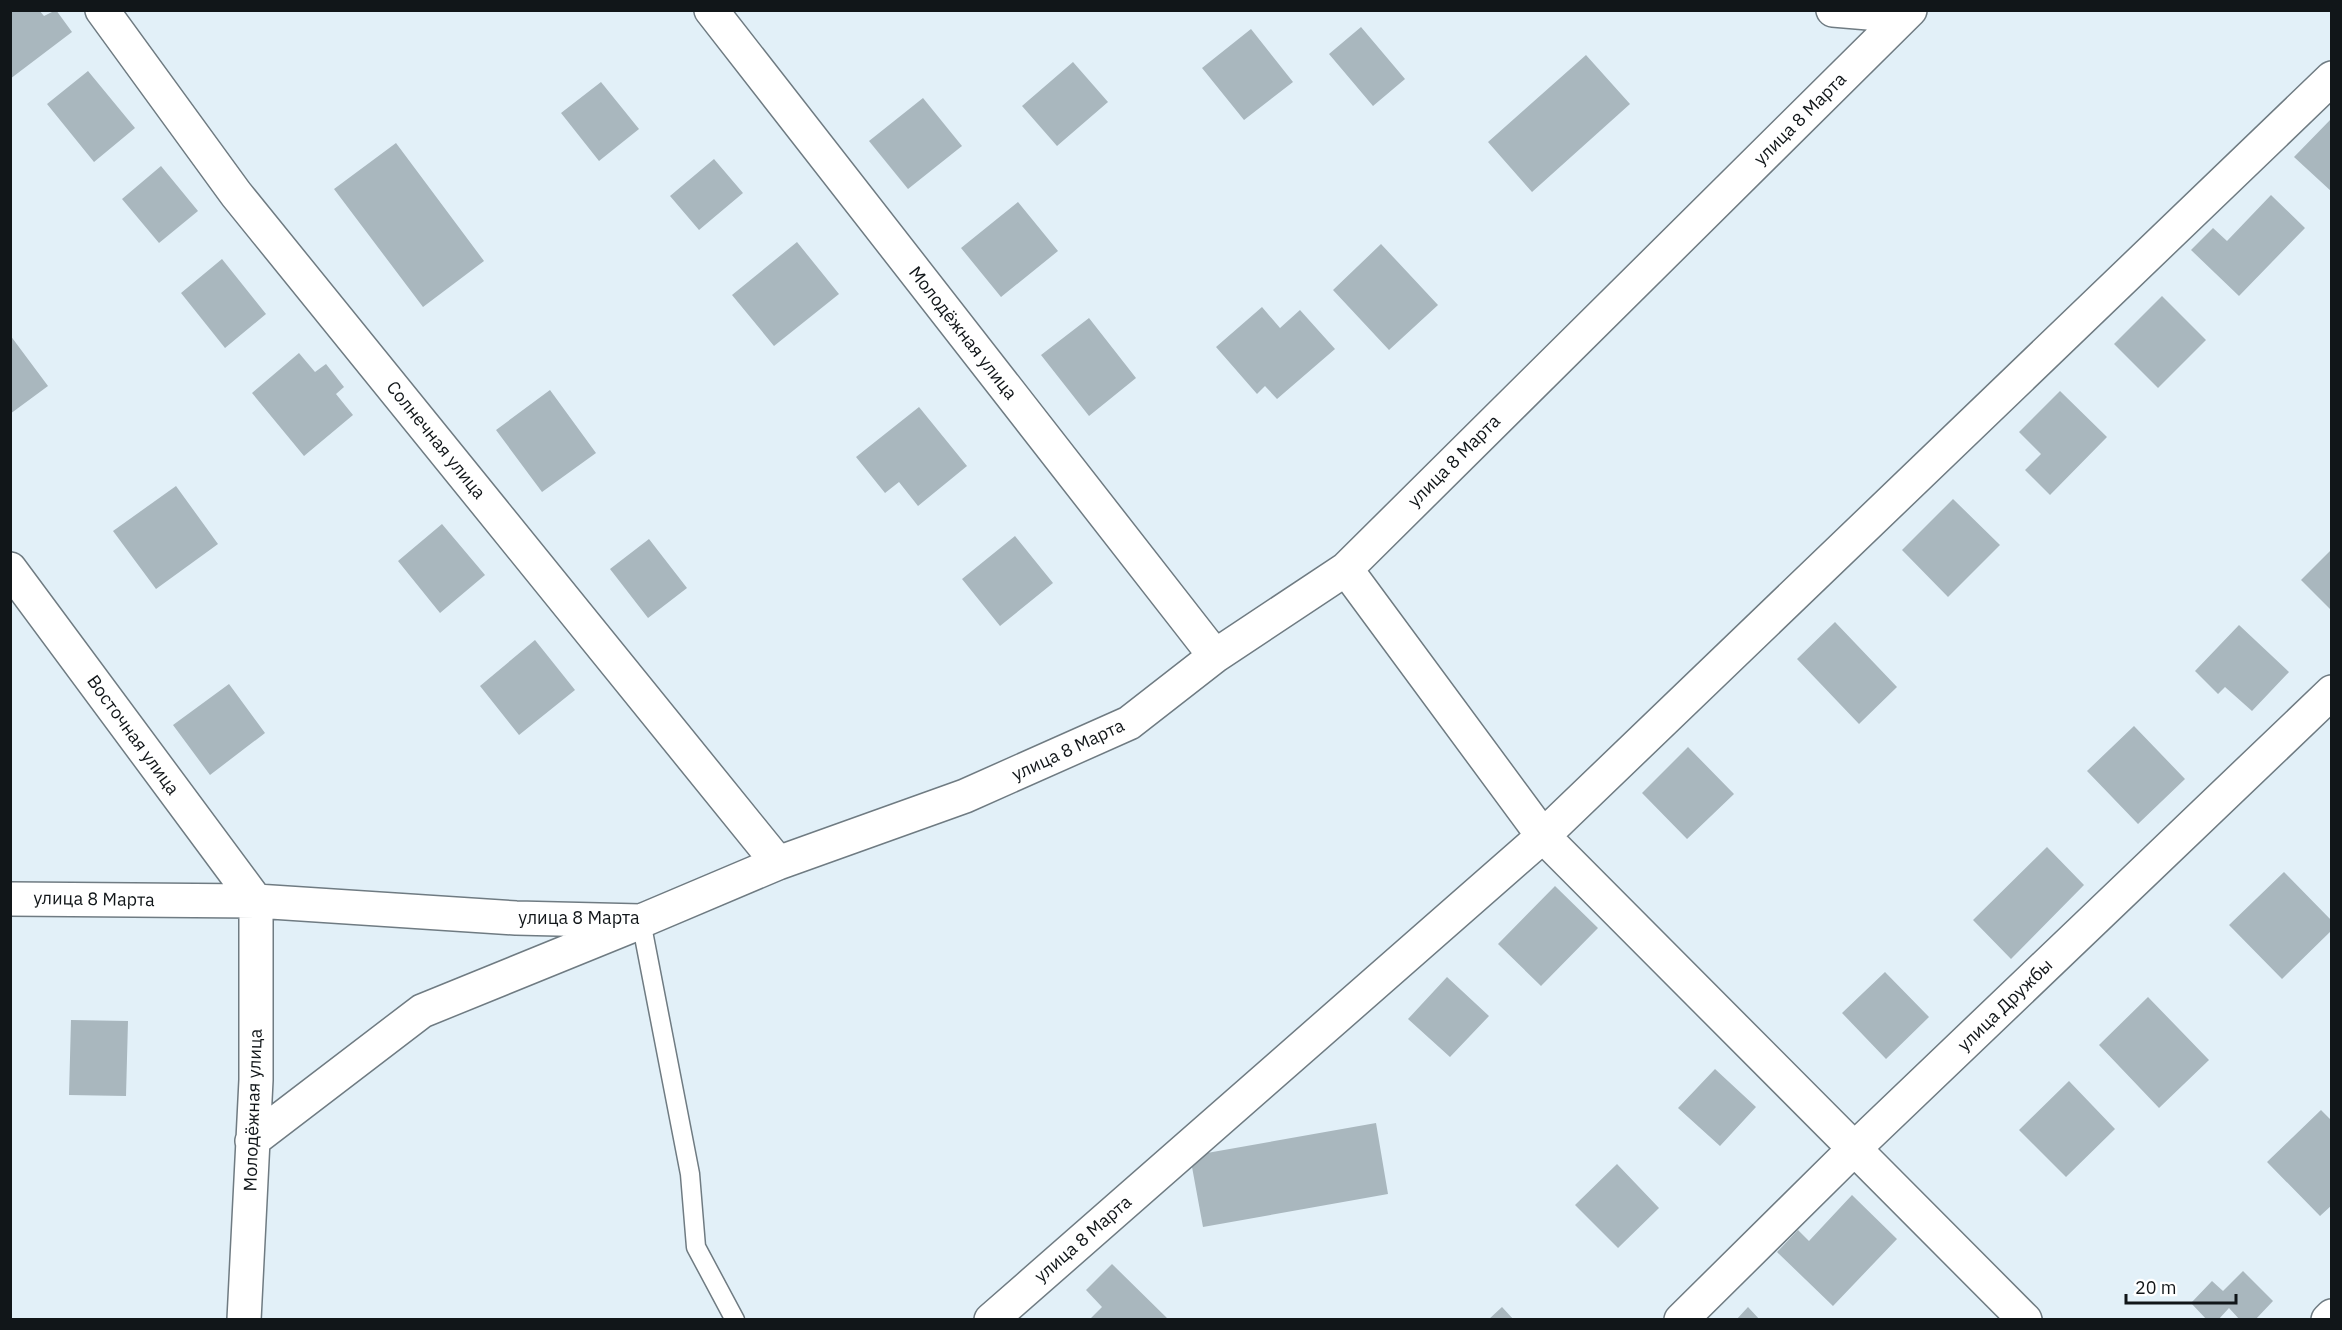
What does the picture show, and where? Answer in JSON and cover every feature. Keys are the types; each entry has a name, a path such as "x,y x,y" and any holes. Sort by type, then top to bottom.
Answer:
{"street":[{"name":"Солнечная улица","path":"102,10 236,194 778,863"},
{"name":"Молодёжная улица","path":"711,10 1215,656"},
{"path":"1833,10 1907,13"},
{"name":"улица 8 Марта","path":"10,899 256,901 516,918 641,921 778,863 965,796 1128,723 1215,656 1346,569 1907,13"},
{"name":"улица 8 Марта","path":"991,1320 1543,836 2331,78"},
{"name":"Восточная улица","path":"10,569 256,901"},
{"path":"1346,569 1543,836 2025,1320"},
{"name":"улица Дружбы","path":"1681,1320 1855,1148 2331,692"},
{"name":"Молодёжная улица","path":"244,1320 256,1080 256,901"},
{"path":"252,1141 422,1011 641,921"},
{"path":"2328,1320 2331,1316"}],"lane":[{"path":"641,921 690,1174 696,1247 735,1320"}],"building":[{"path":"10,10 39,10 44,16 56,10 72,32 10,79"},
{"path":"1361,27 1405,79 1373,106 1329,54"},
{"path":"1251,29 1293,82 1244,120 1202,68"},
{"path":"1586,55 1630,104 1532,192 1488,142"},
{"path":"1073,62 1108,102 1057,146 1022,106"},
{"path":"88,71 135,128 94,162 47,104"},
{"path":"601,82 639,129 599,161 561,113"},
{"path":"923,98 962,146 908,189 869,141"},
{"path":"2332,118 2332,192 2294,157"},
{"path":"396,143 484,261 423,307 334,189"},
{"path":"714,159 743,193 699,230 670,196"},
{"path":"161,166 198,211 159,243 122,199"},
{"path":"2271,195 2305,228 2239,296 2191,250 2213,228 2227,241"},
{"path":"1018,202 1058,251 1001,297 961,248"},
{"path":"797,242 839,294 774,346 732,295"},
{"path":"1381,244 1438,305 1389,350 1333,290"},
{"path":"222,259 266,314 225,348 181,293"},
{"path":"2162,296 2206,340 2158,388 2114,344"},
{"path":"1262,307 1280,328 1300,310 1335,349 1277,399 1265,386 1257,394 1216,347"},
{"path":"1089,318 1136,378 1089,416 1041,355"},
{"path":"10,335 48,386 10,414"},
{"path":"299,353 315,372 326,364 344,387 336,394 353,415 304,456 252,393"},
{"path":"550,390 596,453 542,492 496,430"},
{"path":"2060,391 2107,437 2050,495 2025,470 2041,454 2019,432"},
{"path":"919,407 967,466 918,506 899,482 885,493 856,457"},
{"path":"176,486 218,544 156,589 113,531"},
{"path":"1953,499 2000,545 1948,597 1902,550"},
{"path":"442,524 485,575 440,613 398,561"},
{"path":"1015,536 1053,583 1000,626 962,579"},
{"path":"649,539 687,588 648,618 610,569"},
{"path":"2332,549 2332,611 2301,580"},
{"path":"1835,622 1897,687 1859,724 1797,659"},
{"path":"2239,625 2289,672 2252,711 2225,687 2218,694 2195,671"},
{"path":"535,640 575,690 519,735 480,686"},
{"path":"229,684 265,733 210,775 173,725"},
{"path":"2134,726 2185,779 2138,824 2087,771"},
{"path":"1688,747 1734,794 1687,839 1642,793"},
{"path":"2047,847 2084,885 2011,959 1973,920"},
{"path":"2284,872 2332,921 2332,930 2282,979 2229,925"},
{"path":"1555,886 1598,928 1541,986 1498,944"},
{"path":"1885,972 1929,1017 1886,1059 1842,1013"},
{"path":"1447,977 1489,1016 1450,1057 1408,1019"},
{"path":"2148,997 2209,1060 2159,1108 2099,1045"},
{"path":"71,1020 128,1021 126,1096 69,1095"},
{"path":"1715,1069 1756,1107 1720,1146 1678,1108"},
{"path":"2069,1081 2115,1129 2066,1177 2019,1130"},
{"path":"2321,1110 2332,1121 2332,1205 2320,1216 2267,1162"},
{"path":"1376,1123 1388,1194 1203,1227 1190,1156"},
{"path":"1617,1164 1659,1208 1618,1248 1575,1205"},
{"path":"1852,1195 1897,1239 1833,1306 1777,1252 1798,1230 1809,1241"},
{"path":"1112,1264 1169,1320 1089,1320 1102,1307 1086,1290"},
{"path":"2243,1271 2273,1301 2255,1320 2240,1320 2229,1308 2218,1320 2207,1320 2191,1303 2212,1281 2223,1291"},
{"path":"1502,1307 1514,1320 1488,1320"},
{"path":"1748,1307 1760,1320 1736,1320"}]}
